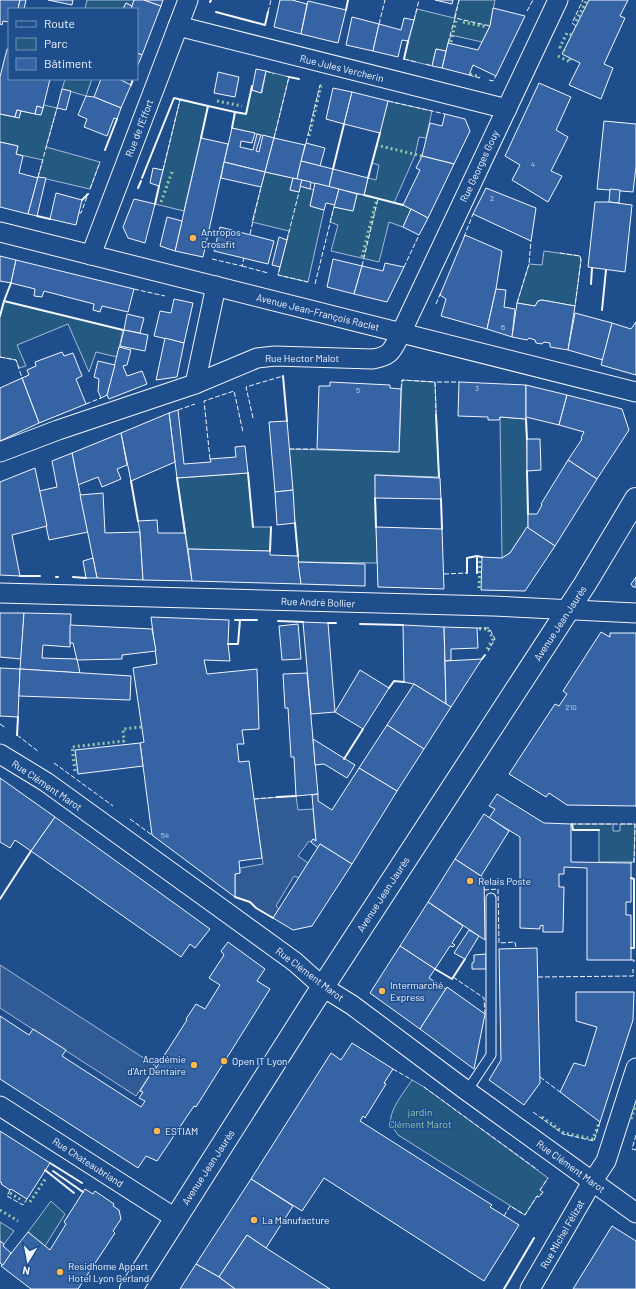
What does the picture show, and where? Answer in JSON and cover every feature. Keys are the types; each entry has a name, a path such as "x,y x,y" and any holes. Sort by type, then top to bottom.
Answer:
{"main road":[{"name":"Avenue Jean Jaurès","path":"131,1289 164,1240 175,1218 323,987 568,611 636,499"}],"street":[{"name":"Rue de l'Effort","path":"91,255 188,0"},
{"name":"Rue Georges Gouy","path":"401,333 558,0"},
{"name":"Rue Jules Vercherin","path":"178,26 507,109"},
{"name":"Avenue Jean-François Raclet","path":"0,232 636,392"},
{"path":"195,384 216,286"},
{"name":"Rue Hector Malot","path":"0,452 58,430 195,384 256,358 275,356 384,357 392,350 401,333"},
{"name":"Rue André Bollier","path":"0,593 493,606 568,611 636,613"},
{"name":"Rue Clément Marot","path":"0,754 46,782 156,861 295,962 323,987 352,1005 467,1092 636,1213"},
{"name":"Rue Michel Félizat","path":"530,1289 592,1182 606,1161 636,1068"},
{"name":"Rue Chateaubriand","path":"0,1106 175,1218"}],"lane":[{"path":"467,1092 491,1055 491,898"}],"green space":[{"path":"87,0 134,0 132,6 126,3 124,8 85,8"},
{"path":"459,0 495,0 490,26 482,42 451,35 446,51 436,49 432,66 404,59 417,9 454,18"},
{"path":"266,71 289,77 274,138 232,128 235,112 246,114 251,90 262,93"},
{"path":"65,80 92,80 86,96 62,89"},
{"path":"180,100 208,106 184,211 155,204"},
{"path":"388,101 432,111 426,138 419,137 415,155 394,203 411,209 403,227 389,222 379,262 331,251 338,225 330,222 334,207 353,211 357,194 364,195 368,178 376,180 379,165 372,163"},
{"path":"44,105 57,108 46,147 100,162 90,189 38,177 43,160 16,154 18,146 0,142 0,114 19,118 21,111 41,115"},
{"path":"265,172 293,178 290,190 299,192 300,186 314,190 310,206 324,210 308,282 278,275 289,231 252,222"},
{"path":"544,251 580,256 581,260 575,306 542,300 538,301 535,306 517,303 529,264 542,265"},
{"path":"4,301 123,330 117,357 96,352 89,372 68,324 17,345 26,366 19,368 16,360 0,357 0,316"},
{"path":"402,380 435,382 439,477 375,475 377,563 298,562 289,449 399,452"},
{"path":"500,417 526,419 528,514 528,528 510,553 502,558"},
{"path":"248,473 253,527 271,527 270,551 188,549 177,478"},
{"path":"572,824 613,824 613,831 620,831 620,824 635,824 634,862 599,862 599,830 573,830"},
{"name":"jardin Clément Marot","path":"412,1080 424,1087 548,1178 540,1190 543,1192 539,1197 537,1196 525,1215 398,1135 391,1124 392,1113 394,1107"},
{"path":"51,1201 65,1214 45,1246 28,1232"},
{"path":"0,1222 14,1231 4,1244 0,1241"}],"shaded area":[{"path":"296,796 298,810 313,809 316,841 313,839 311,842 309,841 298,856 308,863 299,878 294,876 276,906 279,909 273,918 256,908 250,902 235,897 235,874 240,873 240,868 263,864 254,799"},
{"path":"0,965 156,1066 136,1096 0,1008"}],"building":[{"path":"0,0 20,0 18,8 8,8 8,22 3,21 2,25 0,24"},
{"path":"20,0 26,0 24,8 18,8"},
{"path":"48,0 73,0 72,5"},
{"path":"134,0 144,0 161,6 142,55 138,53 138,8 131,8"},
{"path":"144,0 163,0 161,6"},
{"path":"280,0 292,0 307,4 301,34 274,27"},
{"path":"435,0 453,0 452,4"},
{"path":"589,0 628,0 620,16 625,18 604,64 613,68 601,99 569,85 580,63 562,54"},
{"path":"308,1 346,10 338,43 301,34"},
{"path":"126,3 132,6 131,8 124,8"},
{"path":"493,8 525,16 496,76 473,65 469,75 442,68 448,43 478,50 490,26"},
{"path":"352,17 379,24 373,51 346,45"},
{"path":"404,18 414,20 408,41 402,40 398,57 373,51 379,24 401,30"},
{"path":"8,49 8,80 50,80 43,108 37,106 35,114 17,110 15,117 0,114 0,77"},
{"path":"436,49 446,51 442,68 432,66"},
{"path":"138,53 142,55 138,65"},
{"path":"256,69 266,71 261,93 252,90"},
{"path":"218,72 239,77 235,97 214,93"},
{"path":"101,80 121,80 131,85 121,108 94,97"},
{"path":"539,83 571,97 556,130 568,137 551,171 562,176 548,202 512,180 520,165 505,156"},
{"path":"333,88 352,92 344,124 326,119"},
{"path":"62,89 71,91 66,110 57,108"},
{"path":"352,92 388,101 380,133 344,124"},
{"path":"86,96 94,97 121,108 117,119 114,118 107,136 84,127 87,119 78,115"},
{"path":"37,106 43,108 41,115 35,114"},
{"path":"17,110 21,111 19,118 15,117"},
{"path":"445,114 465,119 470,131 454,164 422,156 430,123 442,126"},
{"path":"604,121 636,124 636,167 633,192 597,189"},
{"path":"232,128 255,133 252,143 241,141 240,147 253,150 257,134 261,135 256,151 259,152 263,135 274,138 265,172 224,162"},
{"path":"201,138 228,144 203,257 175,251"},
{"path":"274,138 305,145 297,179 265,172"},
{"path":"0,142 18,146 16,154 23,156 19,173 38,178 28,214 0,207"},
{"path":"306,143 325,148 320,166 301,161"},
{"path":"422,156 454,164 428,218 403,205 420,170 416,168"},
{"path":"301,161 333,169 329,187 297,179"},
{"path":"224,162 265,172 261,187 221,178"},
{"path":"153,168 163,170 159,186 150,183"},
{"path":"333,169 368,178 364,195 329,187"},
{"path":"38,177 46,178 37,216 28,214"},
{"path":"293,178 302,180 299,192 290,190"},
{"path":"302,180 311,182 310,189 300,186"},
{"path":"315,183 339,189 335,205 326,203 324,210 310,206"},
{"path":"486,188 536,208 531,241 473,214"},
{"path":"339,189 357,194 353,211 334,207"},
{"path":"610,189 620,190 619,203 609,202"},
{"path":"56,193 82,200 76,225 50,219"},
{"path":"134,199 155,204 145,243 128,238 123,227"},
{"path":"595,202 632,205 625,272 588,267"},
{"path":"411,209 428,218 419,235 403,227"},
{"path":"167,217 182,221 175,251 160,246"},
{"path":"220,227 274,241 268,264 214,251"},
{"path":"465,235 502,251 496,289 487,329 441,316 446,299 440,295"},
{"path":"279,237 287,240 280,267 272,265"},
{"path":"0,256 16,260 11,283 0,281"},
{"path":"333,259 362,266 354,294 327,287"},
{"path":"16,260 134,289 128,312 102,306 100,312 93,310 94,304 44,291 42,297 34,296 35,289 11,283"},
{"path":"385,263 404,267 387,302 354,294 362,266 383,271"},
{"path":"496,289 506,290 504,307 515,309 512,337 487,329"},
{"path":"174,299 193,303 184,343 154,336 160,311 171,313"},
{"path":"542,300 575,306 568,350 550,347 550,343 536,343 535,340 529,338 527,340 512,337 517,303 535,306 538,301"},
{"path":"575,313 612,323 603,360 568,350"},
{"path":"127,314 144,318 140,333 124,330"},
{"path":"636,322 636,375 601,365 612,323 631,329"},
{"path":"124,330 148,335 145,351 120,346"},
{"path":"165,338 184,343 177,377 156,380"},
{"path":"119,347 131,350 127,365 123,366 127,376 142,371 147,384 109,399 107,395"},
{"path":"62,352 64,356 73,353 82,376 76,379 86,404 39,423 22,378 29,375 27,370 36,366 35,362"},
{"path":"98,361 115,365 107,395 101,398 98,391 99,379 94,377"},
{"path":"22,378 39,423 0,441 0,388"},
{"path":"330,382 390,385 390,388 401,389 399,452 317,449 319,386 330,386"},
{"path":"459,382 526,385 526,419 500,417 499,420 488,420 488,417 458,416"},
{"path":"526,385 567,395 559,425 526,417"},
{"path":"567,395 622,409 629,430 597,479 568,460 582,439 581,438 584,432 559,425"},
{"path":"178,410 184,464 211,462 210,459 236,457 235,447 245,446 248,473 177,478 169,413"},
{"path":"169,413 175,462 131,481 121,433"},
{"path":"287,421 293,490 275,492 269,422"},
{"path":"121,433 127,465 117,469 121,479 102,487 98,477 78,485 72,453"},
{"path":"527,439 540,439 541,470 527,471"},
{"path":"72,453 88,532 49,540 39,491 57,487 52,461"},
{"path":"568,460 597,479 555,546 528,528 528,514 537,514 542,505 541,504"},
{"path":"35,468 47,526 12,535 20,576 0,575 0,482"},
{"path":"375,475 440,478 441,499 375,498"},
{"path":"293,490 295,523 277,525 275,492"},
{"path":"103,493 105,533 140,532 143,580 97,578 80,495"},
{"path":"157,520 158,533 185,533 192,581 143,580 138,521"},
{"path":"376,527 442,529 444,589 378,587"},
{"path":"527,527 555,546 525,591 481,590 482,557 502,558 510,553"},
{"path":"188,549 270,551 270,555 298,556 301,584 192,581"},
{"path":"93,558 97,578 86,578 83,561"},
{"path":"298,562 365,564 365,586 301,584"},
{"path":"636,577 636,587 633,587 631,584"},
{"path":"0,613 24,613 21,659 0,657"},
{"path":"24,613 71,614 70,647 43,645 42,658 77,659 80,673 20,669"},
{"path":"151,617 229,620 228,644 230,661 204,660 207,674 257,669 259,729 242,730 244,744 237,744 239,762 249,761 262,858 239,861 240,873 235,874 235,897 152,835 140,743 144,742 133,668 157,664"},
{"path":"303,622 328,623 335,712 311,714"},
{"path":"298,624 301,659 282,660 279,626"},
{"path":"70,625 152,629 156,651 122,655 122,659 77,660 73,643 70,643"},
{"path":"403,625 444,627 446,704 414,684 404,682"},
{"path":"444,627 477,628 478,648 451,649 451,660 445,661"},
{"path":"601,632 610,637 610,633 636,633 636,806 567,805 549,793 546,797 509,774 555,704 559,706 567,694 563,691"},
{"path":"482,659 451,707 446,704 445,661"},
{"path":"0,668 20,669 18,717 0,716"},
{"path":"20,669 131,676 130,700 19,696"},
{"path":"360,670 389,688 363,729 335,712"},
{"path":"307,673 318,794 296,796 294,757 291,757 288,708 285,708 283,674"},
{"path":"414,684 451,707 424,749 387,725"},
{"path":"387,725 424,749 397,791 359,768"},
{"path":"313,739 355,765 347,778 324,764 315,765"},
{"path":"140,743 143,766 78,774 75,750"},
{"path":"359,768 397,791 352,864 320,844 318,848 311,842 313,839 316,841 312,795 318,794 318,801 332,810"},
{"path":"0,778 55,817 31,851 15,840 10,848 0,842"},
{"path":"497,794 544,823 571,824 571,862 631,863 631,902 626,902 626,915 631,915 631,960 587,960 587,868 564,867 564,874 559,874 559,887 564,887 563,932 543,932 543,925 540,926 540,929 520,928 520,837 489,818 495,809 489,806"},
{"path":"484,814 509,831 481,876 455,859"},
{"path":"55,817 210,929 195,948 190,944 181,957 31,851"},
{"path":"320,844 352,864 312,926 293,930 273,918"},
{"path":"455,859 484,878 485,940 428,902"},
{"path":"428,902 463,926 452,943 455,945 453,947 450,946 435,969 400,946"},
{"path":"469,930 479,936 465,959 454,953"},
{"path":"228,942 265,969 257,981 270,989 196,1107 194,1106 157,1161 146,1156 138,1168 0,1079 0,1016 29,1035 33,1029 66,1050 62,1056 141,1107 145,1101 139,1098 143,1092 140,1091 187,1020 186,1019 196,1004 205,1009 220,985 209,978 224,955 221,951"},
{"path":"400,946 435,969 429,978 446,989 420,1029 370,993"},
{"path":"537,948 540,1083 524,1105 489,1080 501,1060 499,949"},
{"path":"486,954 486,969 472,969 474,955"},
{"path":"447,987 485,1014 474,1069 420,1029"},
{"path":"576,992 634,992 633,1020 600,1122 560,1092 574,1063 585,1066 597,1027 576,1021"},
{"path":"352,1043 393,1069 384,1083 386,1084 365,1118 363,1116 360,1121 492,1205 490,1207 519,1225 484,1281 324,1178 302,1211 251,1179 331,1053 341,1060"},
{"path":"0,1131 50,1163 27,1199 11,1189 10,1190 0,1182"},
{"name":"La Manufacture","path":"251,1179 293,1206 266,1248 247,1235 219,1277 196,1264"},
{"path":"85,1189 93,1194 95,1191 114,1204 113,1206 119,1210 121,1219 113,1231 115,1233 78,1289 31,1289 1,1266 28,1232 50,1250 66,1224 64,1222"},
{"path":"612,1226 636,1241 636,1289 573,1289"},
{"path":"247,1235 330,1289 235,1289 219,1277"},
{"path":"0,1241 11,1253 3,1265 0,1263"},
{"path":"196,1264 219,1277 235,1289 180,1289"}],"hedge":[{"path":"576,21 587,0"},
{"path":"451,42 456,21"},
{"path":"463,22 487,27"},
{"path":"565,51 560,47 567,33 572,35"},
{"path":"558,56 570,62 570,56"},
{"path":"470,74 480,77"},
{"path":"309,136 321,86"},
{"path":"217,101 242,106"},
{"path":"376,145 422,156"},
{"path":"161,202 172,172"},
{"path":"362,257 376,202"},
{"path":"479,588 480,558"},
{"path":"479,629 488,629 493,639 487,649"},
{"path":"75,771 72,747 124,741 123,729 142,727"},
{"path":"631,1119 636,1104"},
{"path":"542,1117 564,1133 593,1139 599,1123"},
{"path":"30,1202 46,1178"},
{"path":"10,1193 23,1201"},
{"path":"0,1210 18,1221"}],"fence":[{"path":"268,12 271,0"},
{"path":"379,24 385,0"},
{"path":"414,20 419,0"},
{"path":"455,18 459,0"},
{"path":"527,11 533,0"},
{"path":"576,26 572,23 583,0"},
{"path":"448,43 455,18 490,26"},
{"path":"404,59 416,62"},
{"path":"426,64 432,66"},
{"path":"266,71 274,74"},
{"path":"469,75 480,78"},
{"path":"274,138 289,77 286,76"},
{"path":"489,80 493,81 496,76"},
{"path":"306,143 320,85 323,85"},
{"path":"163,170 180,100"},
{"path":"388,101 445,114"},
{"path":"38,177 57,108"},
{"path":"90,189 100,162"},
{"path":"250,234 261,187"},
{"path":"287,240 299,192"},
{"path":"79,213 81,213 88,194"},
{"path":"362,266 378,199"},
{"path":"315,284 334,207"},
{"path":"464,237 473,214"},
{"path":"404,267 419,235"},
{"path":"517,303 529,264 531,241"},
{"path":"560,253 580,256 581,260 575,306"},
{"path":"212,259 242,266 244,258"},
{"path":"242,266 268,273"},
{"path":"280,267 278,275 308,282"},
{"path":"134,289 165,296"},
{"path":"436,304 441,292"},
{"path":"0,357 16,360 22,378"},
{"path":"253,418 246,387 283,376"},
{"path":"401,389 402,380 435,382"},
{"path":"436,415 435,382 459,382"},
{"path":"210,459 204,401 234,391 243,432"},
{"path":"86,404 101,398"},
{"path":"178,410 195,404"},
{"path":"289,449 317,449"},
{"path":"444,574 467,573"},
{"path":"477,628 489,628 495,639 488,651"},
{"path":"0,724 6,728"},
{"path":"17,735 39,752"},
{"path":"54,763 113,806"},
{"path":"254,799 277,797"},
{"path":"130,819 152,835"},
{"path":"571,824 635,824 634,863 631,863"},
{"path":"484,890 498,889 499,943 515,942 516,948"},
{"path":"631,960 634,960 634,963"},
{"path":"538,977 633,976 633,969"},
{"path":"453,977 484,998 485,1014"},
{"path":"393,1069 412,1080"},
{"path":"540,1077 560,1092"},
{"path":"424,1087 538,1170"},
{"path":"533,1112 563,1134 594,1141 600,1122"},
{"path":"636,1135 632,1149 636,1150"},
{"path":"504,1216 510,1206 525,1215 537,1196 539,1197 543,1192 540,1190 548,1178"},
{"path":"10,1190 7,1196 23,1205 27,1199"}],"wall":[{"path":"346,10 348,0"},
{"path":"216,12 265,25 268,12"},
{"path":"404,59 408,41"},
{"path":"289,77 299,79"},
{"path":"131,85 133,80"},
{"path":"235,112 246,114 252,86"},
{"path":"142,178 174,98 208,106"},
{"path":"201,138 208,106 235,112 232,128"},
{"path":"105,150 117,119"},
{"path":"333,169 344,124"},
{"path":"368,178 380,133"},
{"path":"138,188 141,181"},
{"path":"155,204 159,186"},
{"path":"82,200 88,194"},
{"path":"364,195 403,205"},
{"path":"37,216 50,219"},
{"path":"591,284 592,268"},
{"path":"602,310 606,270"},
{"path":"4,301 11,283"},
{"path":"0,316 4,301 123,330"},
{"path":"283,376 287,421"},
{"path":"436,415 439,477"},
{"path":"526,419 527,439"},
{"path":"527,471 528,514"},
{"path":"248,473 253,527"},
{"path":"177,478 185,533"},
{"path":"131,481 138,521"},
{"path":"375,498 376,527"},
{"path":"441,499 442,529"},
{"path":"295,523 298,556"},
{"path":"270,551 271,527"},
{"path":"467,573 467,558 477,556 482,557"},
{"path":"477,556 477,573"},
{"path":"20,576 40,576"},
{"path":"73,577 86,578"},
{"path":"235,620 257,620"},
{"path":"228,644 238,644 240,620"},
{"path":"278,621 303,622"},
{"path":"328,623 336,623"},
{"path":"360,624 403,625"},
{"path":"482,659 485,655"},
{"path":"389,688 394,681 404,682"},
{"path":"17,735 18,717"},
{"path":"344,759 363,729"},
{"path":"277,797 296,796"},
{"path":"572,824 573,830 599,830"},
{"path":"0,899 31,851"},
{"path":"631,878 634,879 634,948 631,948"},
{"path":"235,897 250,902 256,908 273,918"},
{"path":"435,969 452,979 465,959"},
{"path":"50,1163 82,1183"},
{"path":"45,1170 74,1193"},
{"path":"53,1171 83,1192"},
{"path":"504,1289 534,1238"}],"place":[{"name":"Antropos Crossfit","path":"193,238"},
{"name":"Relais Poste","path":"470,881"},
{"name":"Intermarché Express","path":"382,991"},
{"name":"Open IT Lyon","path":"224,1061"},
{"name":"Académie d'Art Dentaire","path":"194,1065"},
{"name":"ESTIAM","path":"157,1131"},
{"name":"La Manufacture","path":"254,1220"},
{"name":"Residhome Appart Hotel Lyon Gerland","path":"60,1272"}]}
